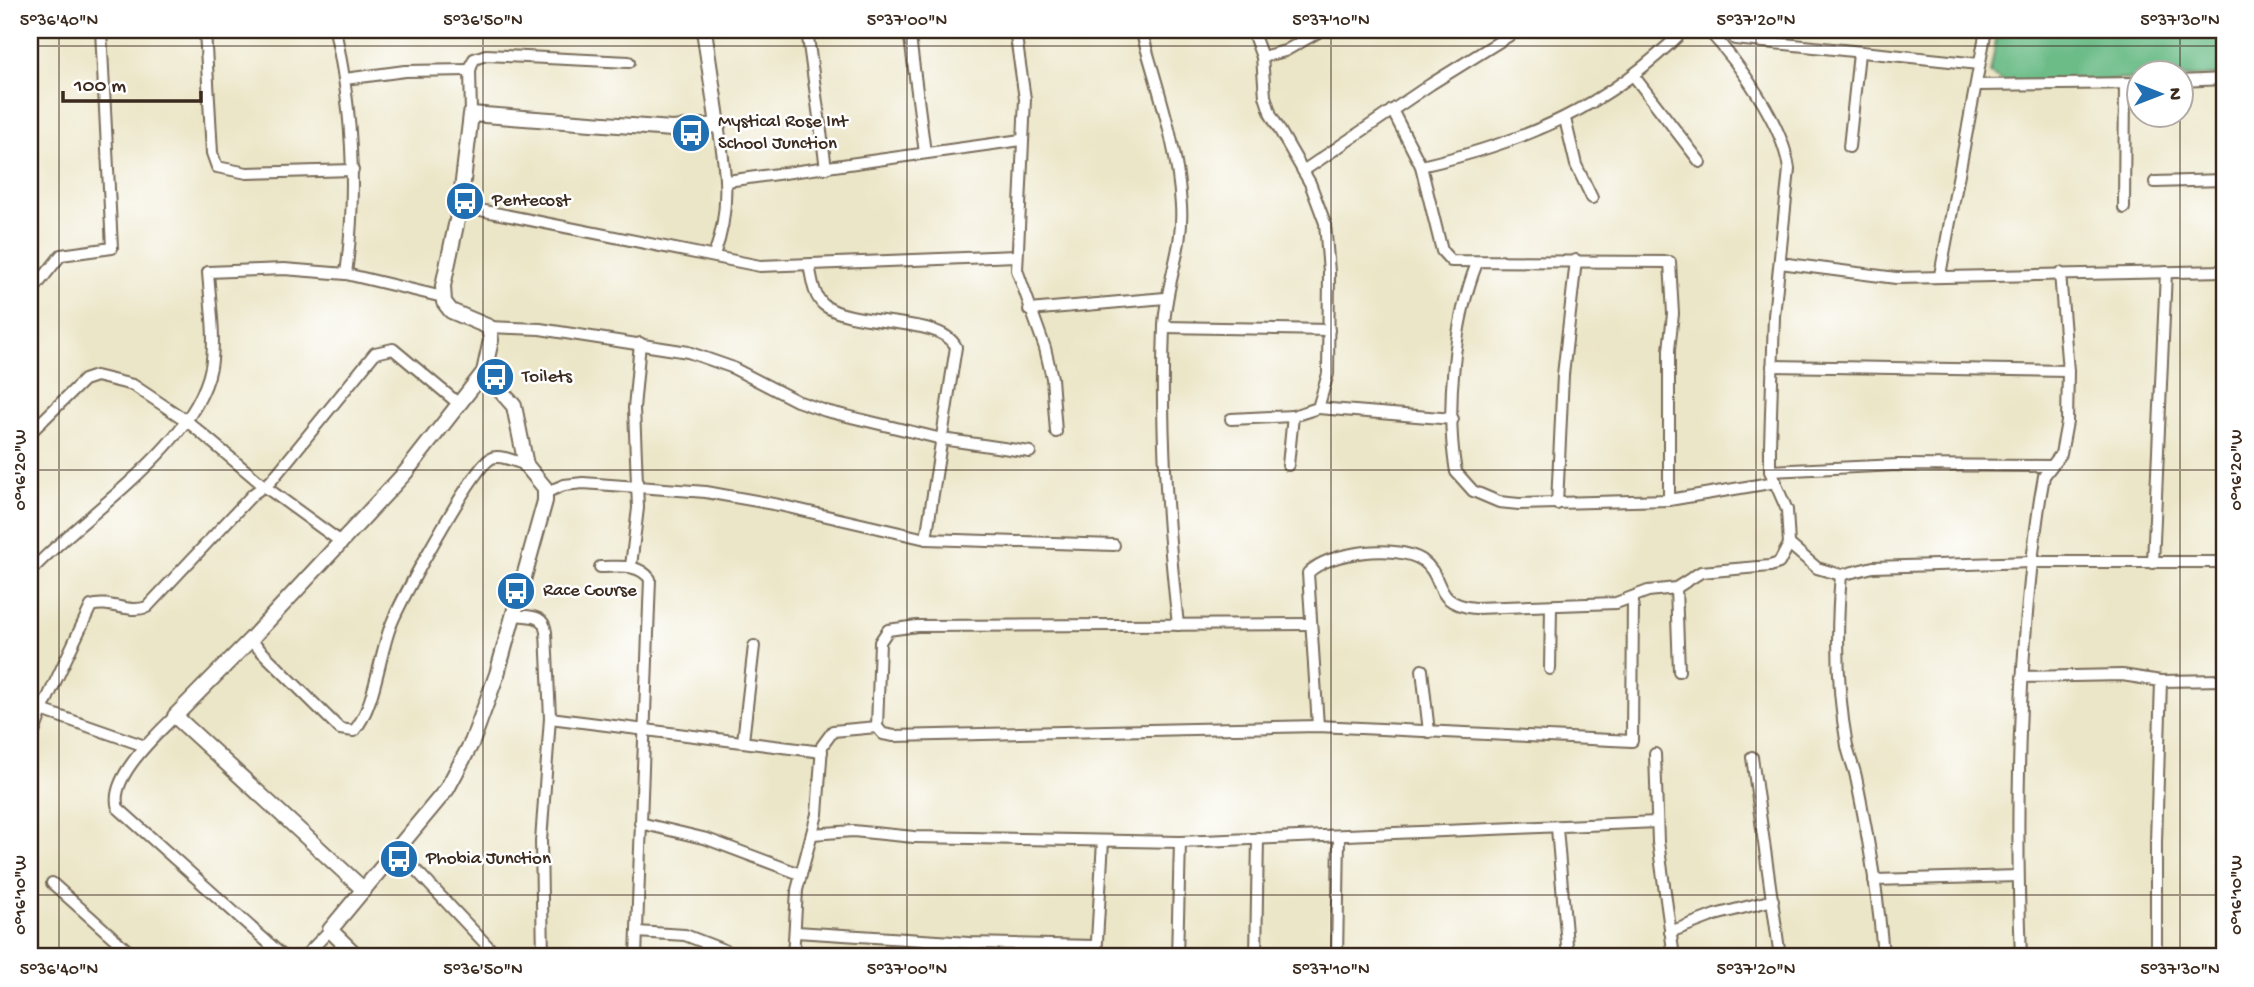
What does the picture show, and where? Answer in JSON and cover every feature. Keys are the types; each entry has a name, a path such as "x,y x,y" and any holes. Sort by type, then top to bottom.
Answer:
{"street":[{"path":"30,294 61,255 112,248 101,30"},
{"path":"205,30 212,153 217,167 247,173 353,170"},
{"path":"335,30 345,79 353,170 352,230 346,274"},
{"path":"704,30 727,181 724,223 714,255"},
{"path":"807,30 826,168"},
{"path":"909,30 925,153"},
{"path":"1015,30 1024,76 1016,256 1021,287 1045,348 1052,378 1056,432"},
{"path":"1141,30 1168,126 1181,206 1180,244 1166,298 1164,327 1163,469 1178,625"},
{"path":"1252,30 1262,57 1265,96 1271,115 1303,171 1325,223 1329,272 1328,374 1318,408"},
{"path":"1262,57 1285,51 1322,30"},
{"path":"1303,171 1392,110 1518,30"},
{"path":"1421,166 1503,144 1565,119 1633,75 1684,30"},
{"path":"1318,726 1308,573 1322,562 1352,552 1412,555 1431,570 1446,597 1462,607 1616,603 1648,591 1676,589 1702,572 1779,563 1789,544 1787,510 1770,471 1772,366 1790,180 1788,158 1776,127 1727,50 1708,30"},
{"path":"1940,275 1986,30"},
{"path":"1727,50 1737,34 1858,52 1979,64"},
{"path":"1849,147 1858,52"},
{"path":"629,62 486,55 474,59 470,69 471,114 460,206 443,297 450,311 489,327 540,329 640,343 707,357 826,411 942,439 1031,452"},
{"path":"345,79 405,71 470,69"},
{"path":"1633,75 1699,162"},
{"path":"2194,80 2224,79"},
{"path":"1977,85 2124,83"},
{"path":"1392,110 1421,166 1444,255 1458,263 1576,260 1668,261 1672,265 1669,500"},
{"path":"471,114 672,129 718,125"},
{"path":"1565,119 1576,165 1592,198"},
{"path":"2124,208 2125,130"},
{"path":"727,181 1021,140"},
{"path":"2155,182 2224,180"},
{"path":"460,206 760,266 1016,256"},
{"path":"1557,504 1563,375 1576,260"},
{"path":"1477,263 1468,284 1460,323 1453,419 1453,459 1455,472 1462,482 1499,502 1557,504 1669,500 1776,482"},
{"path":"1780,263 1865,275 2224,271"},
{"path":"809,265 815,291 824,305 846,314 944,333 953,340 956,355 926,539"},
{"path":"30,572 125,486 187,421 211,366 208,272 284,269 346,274 443,297"},
{"path":"2153,563 2166,272"},
{"path":"2021,957 2018,876 2022,677 2032,562 2044,476 2061,454 2067,422 2068,371 2060,273"},
{"path":"1029,310 1166,298"},
{"path":"284,957 118,808 115,794 145,746 250,640 405,472 484,372 491,340 489,327"},
{"path":"1164,327 1329,330"},
{"path":"631,566 637,524 634,408 640,343"},
{"path":"30,744 42,710 91,606 105,604 138,610 147,607 164,584 264,486 375,353 393,349 459,404"},
{"path":"1772,366 2068,371"},
{"path":"484,372 514,406 526,465 547,492"},
{"path":"30,433 84,380 96,376 133,385 187,421 264,486 341,542"},
{"path":"1231,419 1293,416 1318,408 1453,419"},
{"path":"1288,465 1293,416"},
{"path":"250,640 340,729 354,731 365,709 391,625 466,489 490,458 498,456 526,465"},
{"path":"1770,471 1898,465 2050,466"},
{"path":"547,492 564,485 583,483 706,492 779,505 926,539 1114,545"},
{"path":"304,957 398,851 447,789 472,742 514,615 547,492"},
{"path":"1789,544 1817,568 1841,575 1873,567 2032,562 2224,562"},
{"path":"600,567 631,566 644,571 650,579 636,957"},
{"path":"1841,575 1837,623 1847,749 1856,773 1874,880 1882,957"},
{"path":"1676,589 1679,671"},
{"path":"1311,624 917,626 888,630 880,642 877,727 883,734 894,736 1318,726 1632,741 1633,597"},
{"path":"1550,669 1551,606"},
{"path":"514,615 540,618 545,622 550,719 541,841 543,957"},
{"path":"743,741 754,646"},
{"path":"1422,670 1429,732"},
{"path":"2022,677 2122,675 2161,681 2224,680"},
{"path":"2156,957 2158,716 2161,681"},
{"path":"30,706 145,746"},
{"path":"175,716 364,890"},
{"path":"550,719 822,751"},
{"path":"793,957 800,874 817,814 825,740 833,731 877,727"},
{"path":"1655,754 1657,822 1674,957"},
{"path":"1752,757 1780,957"},
{"path":"812,834 853,831 914,838 1180,842 1657,822"},
{"path":"640,823 707,839 800,874"},
{"path":"1557,828 1568,957"},
{"path":"1337,957 1339,837"},
{"path":"1256,957 1258,838"},
{"path":"796,932 1096,952 1103,841"},
{"path":"1177,957 1180,842"},
{"path":"398,851 498,957"},
{"path":"1874,880 2018,876"},
{"path":"52,883 135,957"},
{"path":"1670,932 1715,915 1773,900"},
{"path":"330,930 359,957"},
{"path":"637,932 685,935 741,957"}],"green space":[{"path":"1998,30 2224,30 2224,75 2194,76 2194,60 2124,60 2124,80 2009,85 1990,74"}],"place":[{"name":"Mystical Rose Int School Junction","path":"691,133"},
{"name":"Pentecost","path":"465,201"},
{"name":"Toilets","path":"495,377"},
{"name":"Race Course","path":"516,591"},
{"name":"Phobia Junction","path":"399,859"}]}
